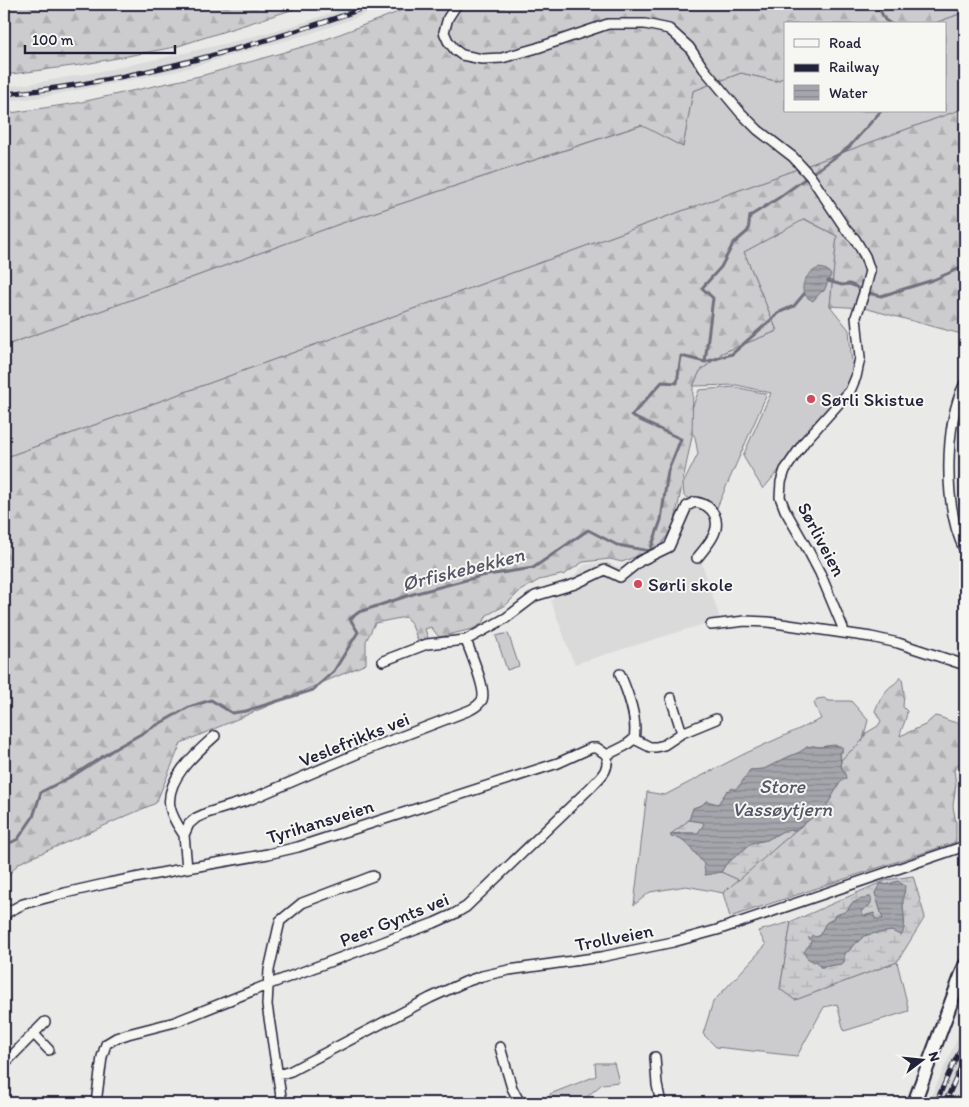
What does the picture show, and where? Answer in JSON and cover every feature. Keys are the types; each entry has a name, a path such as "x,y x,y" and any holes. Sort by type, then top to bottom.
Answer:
{"street":[{"name":"Sørliveien","path":"457,4 448,18 444,32 448,41 462,55 482,59 502,58 608,24 645,24 669,29 689,48 740,112 758,130 794,157 811,177 855,239 870,271 855,321 860,358 854,384 784,470 780,497 785,510 820,573 843,628 843,633"},
{"path":"965,383 951,428 948,466 958,534 965,550"},
{"path":"383,661 402,652 427,644 466,640 506,618 535,596 575,584 605,570 620,577 640,561 669,547 687,506 695,502 702,503 715,514 716,528 712,538 697,558"},
{"path":"711,624 768,622 843,633 892,641 965,664"},
{"name":"Veslefrikks vei","path":"184,835 189,824 206,813 249,800 361,752 470,710 483,699 482,686 466,640"},
{"path":"607,755 634,739 636,729 620,674"},
{"path":"671,698 682,733"},
{"path":"634,739 650,747 656,747 682,733 716,719"},
{"path":"187,868 184,835 175,822 170,806 170,793 175,779 194,755 215,736"},
{"name":"Tyrihansveien","path":"4,918 8,912 33,901 109,883 298,847 558,763 591,748 597,748 607,755"},
{"name":"Peer Gynts vei","path":"96,1103 102,1057 106,1044 116,1038 176,1022 267,985 434,923 466,907 605,772 608,764 607,755"},
{"name":"Trollveien","path":"278,1075 291,1071 436,995 482,976 509,970 581,960 688,938 717,930 965,846"},
{"path":"282,1103 267,1005 267,985 280,921 302,903 374,876"},
{"path":"914,1103 965,965"},
{"path":"4,1064 45,1022"},
{"path":"33,1033 49,1050"},
{"path":"500,1047 512,1088 520,1103"},
{"path":"655,1057 657,1085 661,1103"}],"shaded area":[{"path":"356,4 391,4 309,34 177,71 42,97 4,101 4,87 102,71 176,55 305,22"},
{"name":"Sørli skole","path":"690,499 715,512 719,517 720,529 716,542 702,563 720,619 575,664 551,601 584,565 607,562 620,568 663,548"},
{"path":"965,1021 965,1078 955,1103 929,1103 931,1097"}],"green space":[{"path":"4,4 310,4 175,47 80,65 4,75"},
{"path":"415,4 965,4 965,12 938,22 784,22 784,77 776,81 741,73 693,91 683,147 641,125 342,223 4,346 4,114 77,103 204,75 316,43"},
{"path":"965,12 965,108 4,458 4,346 342,223 642,125 683,147 693,91 741,73 776,81 784,77 784,112 946,112 946,22 938,22"},
{"path":"965,108 965,335 864,308 830,306 837,236 805,219 744,252 777,331 724,352 700,371 693,386 692,436 674,525 660,547 622,562 610,559 583,562 565,574 539,580 520,591 506,605 487,615 483,623 473,629 439,637 431,627 425,629 428,638 418,641 411,623 405,617 375,623 366,641 366,664 181,743 156,803 19,863 4,880 4,458"},
{"path":"804,219 837,236 830,306 849,330 853,376 841,396 763,489 743,456 771,393 737,385 693,386 700,371 724,352 777,331 744,252"},
{"path":"735,387 767,394 715,512 684,496 683,484 698,454 695,437 686,424 699,390"},
{"path":"508,633 519,666 507,670 496,636"},
{"path":"900,677 902,678 904,693 903,707 907,711 900,736 925,725 935,716 965,726 965,766 959,763 954,770 956,784 953,806 956,823 956,842 730,917 723,893 796,830 826,807 845,773 841,760 863,740 866,733 878,726 881,721 875,711 877,705 889,687 897,682"},
{"path":"824,698 828,701 851,701 868,720 863,740 841,760 840,754 843,751 828,746 813,746 807,747 764,769 750,770 741,784 727,791 718,804 706,801 702,805 693,808 689,820 671,834 671,837 680,838 687,843 704,864 706,875 721,872 739,880 723,893 686,886 650,892 634,905 647,792 665,795 744,754 821,719 814,703 817,699"},
{"path":"689,820 704,824 698,833 671,834"},
{"path":"796,830 739,880 721,872 726,864 752,843 767,840 783,831"},
{"path":"913,876 925,917 897,962 795,1000 780,989 791,922 886,880","holes":["898,881 905,891 903,896 905,921 900,935 892,931 864,936 849,951 844,953 844,962 841,964 820,967 817,961 807,958 804,953 815,937 819,936 826,923 843,913 851,904 861,899 865,900 868,897 864,909 861,911 864,916 874,913 875,919 883,919 875,893 880,884 886,885"]},
{"path":"791,922 780,989 795,1000 897,962 909,1011 844,1031 837,1004 824,1007 797,1056 716,1047 703,1034 713,1002 766,945 758,931"},
{"path":"595,1063 614,1063 619,1082 602,1084 582,1101 551,1101 550,1094 596,1076"}],"water":[{"path":"820,268 827,270 831,275 824,291 813,301 804,292 804,283 808,275"},
{"name":"Store Vassøytjern","path":"834,745 843,748 840,754 842,769 846,779 841,781 826,807 796,830 783,831 767,840 752,843 726,864 721,872 705,875 704,864 687,843 680,838 671,837 671,834 698,833 704,824 689,820 693,808 702,805 706,801 718,804 727,791 732,788 735,790 738,788 750,770 764,769 807,747"},
{"path":"898,881 905,886 902,935 892,931 864,936 849,951 844,953 844,962 841,964 820,967 817,961 814,962 807,958 804,952 811,941 808,938 811,938 812,935 815,937 819,936 826,923 833,919 835,915 842,913 850,907 851,904 871,897 870,904 861,911 864,916 874,913 875,919 883,919 875,893 880,884 886,885"}],"waterway":[{"name":"Ørfiskebekken","path":"877,4 885,20 888,22"},
{"name":"Ørfiskebekken","path":"4,846 18,839 33,817 41,792 74,775 116,748 189,707 211,700 232,713 246,711 313,690 334,671 358,632 350,619 359,612 413,594 481,576 533,568 588,530 617,545 650,551 661,520 668,471 681,439 631,416 662,382 677,383 681,356 705,362 713,298 702,288 721,267 733,244 748,231 750,216 849,147 880,112"},
{"path":"828,281 842,285 849,284 861,291 881,296 933,280 965,266"},
{"path":"705,362 732,354 780,312 794,306 804,294"}],"railway":[{"path":"4,94 95,82 184,63 292,32 374,4"},
{"path":"936,1103 965,1040"},
{"path":"945,1103 965,1058"}],"place":[{"name":"Sørli Skistue","path":"811,399"},
{"name":"Sørli skole","path":"638,584"}]}
